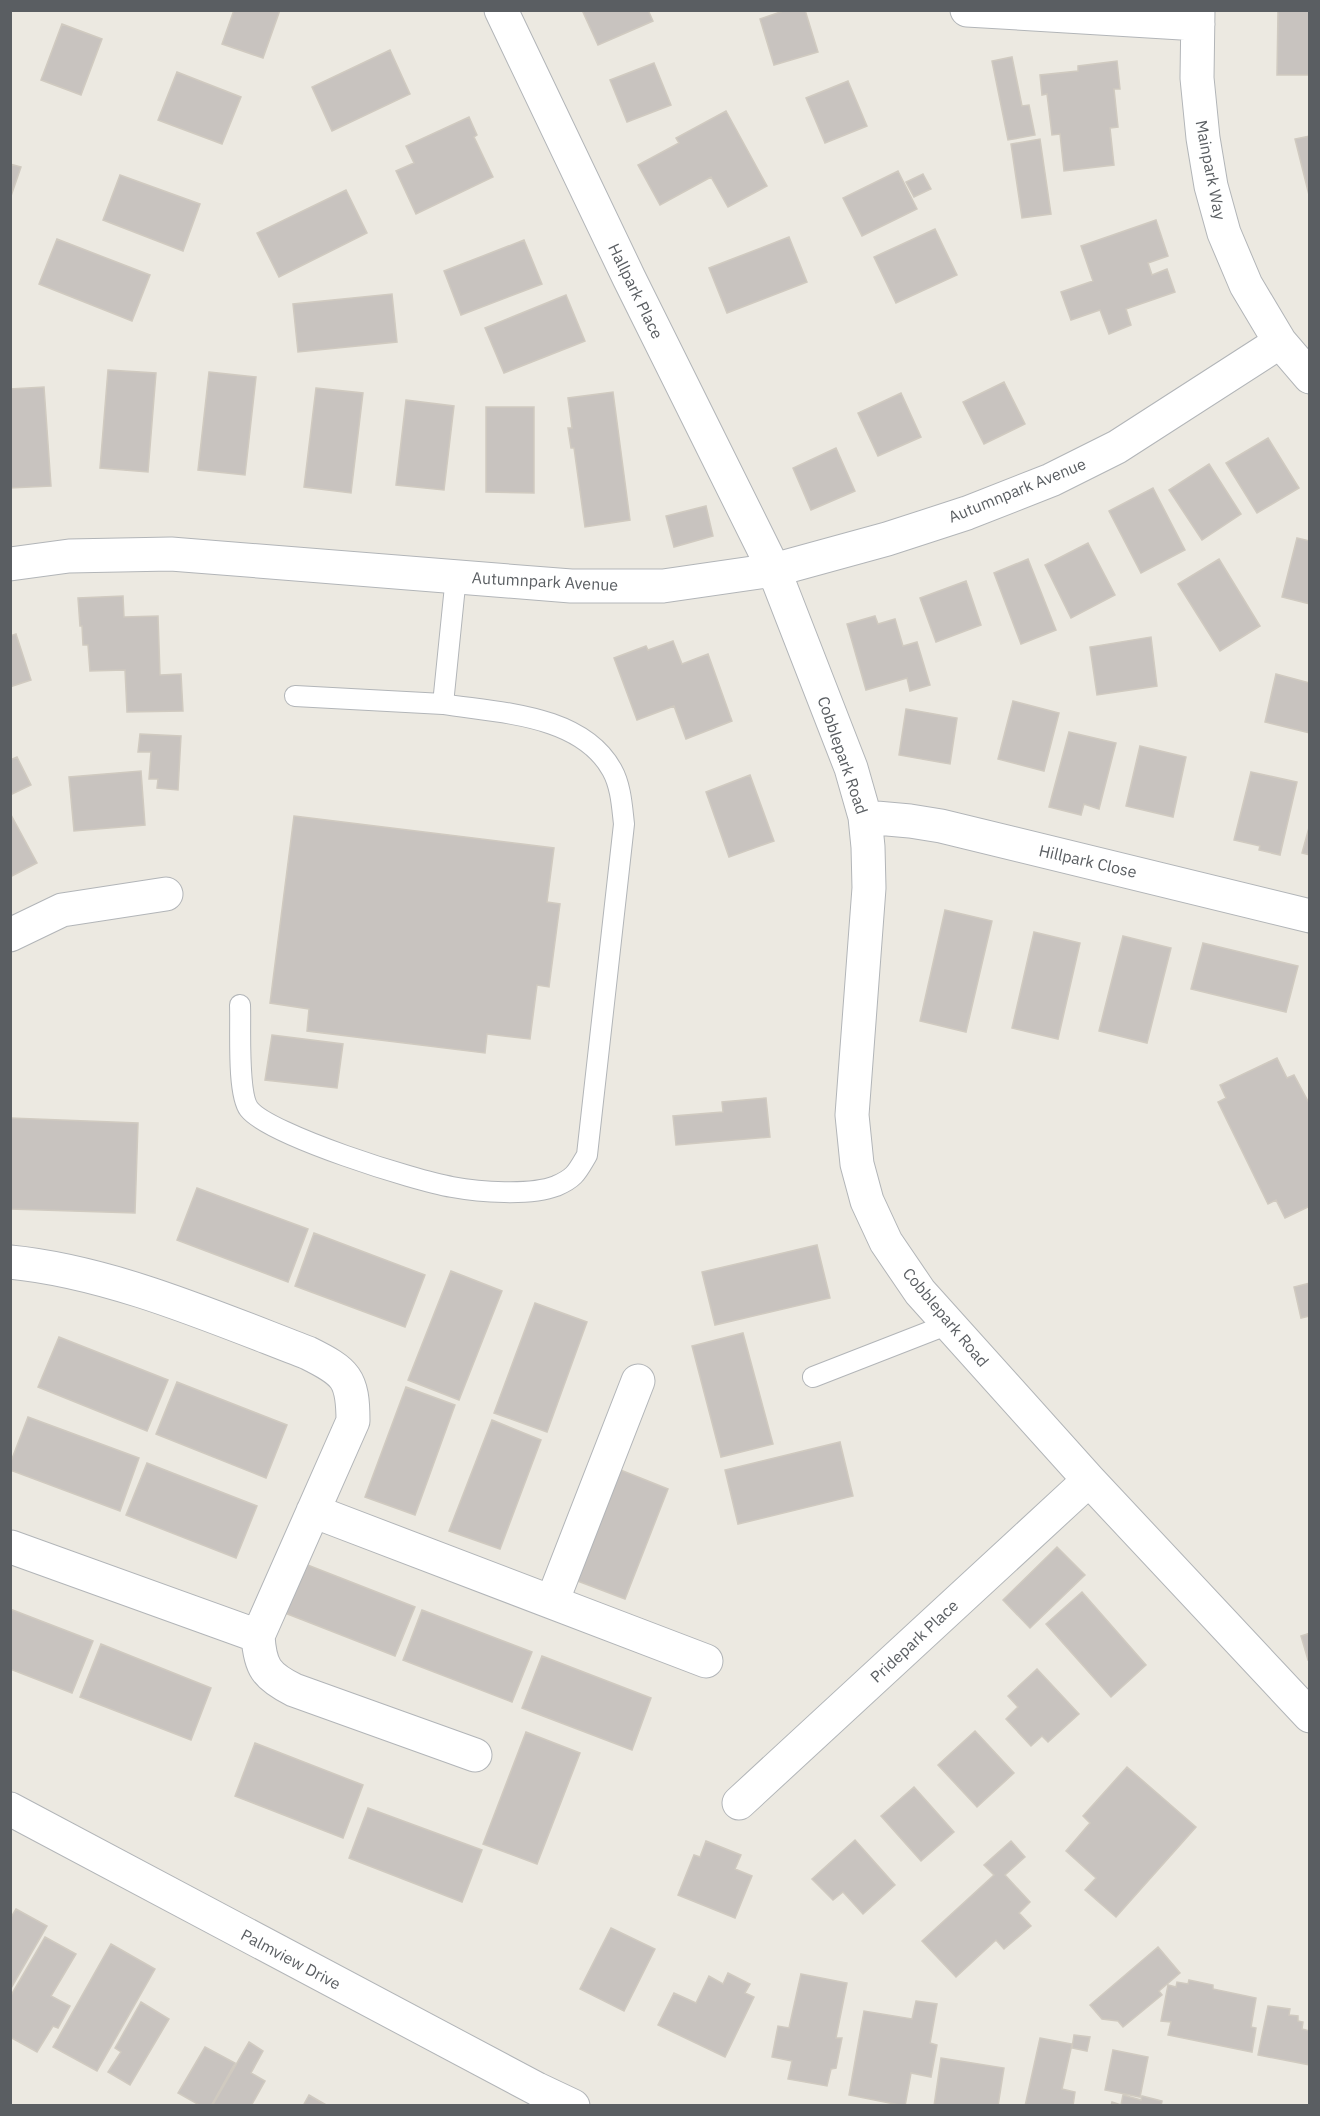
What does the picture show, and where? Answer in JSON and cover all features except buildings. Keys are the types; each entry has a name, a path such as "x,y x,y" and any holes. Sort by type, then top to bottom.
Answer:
{"street":[{"name":"Hallpark Place","path":"501,10 629,278 774,570"},
{"path":"967,10 1198,17"},
{"name":"Mainpark Way","path":"1198,17 1198,88 1203,138 1211,186 1224,233 1246,285 1280,342 1310,377"},
{"name":"Autumnpark Avenue","path":"10,564 69,556 171,554 571,586 663,586 774,570 968,513 1051,480 1117,447 1280,342"},
{"name":"Cobblepark Road","path":"774,570 851,768 865,817 869,888 852,1115 857,1164 867,1201 886,1242 920,1292 1089,1480 1310,1716"},
{"name":"Hillpark Close","path":"865,817 941,826 1310,916"},
{"path":"10,935 62,910 166,894"},
{"path":"10,1262 43,1265 127,1287 308,1353 333,1366 346,1379 353,1395 353,1421 258,1636 259,1653 264,1668 278,1682 294,1690 475,1755"},
{"path":"552,1602 638,1381"},
{"name":"Pridepark Place","path":"739,1803 1089,1480"},
{"path":"313,1511 706,1661"},
{"path":"11,1547 258,1636"},
{"name":"Palmview Drive","path":"10,1809 516,2078 573,2106"}],"lane":[{"path":"443,704 456,576"},
{"path":"240,1005 242,1090 248,1107 257,1117 278,1129 372,1166 452,1187 519,1192 554,1187 574,1177 587,1155 624,824 614,772 600,752 574,733 534,718 443,704 295,696"},
{"path":"813,1377 949,1324"}]}
